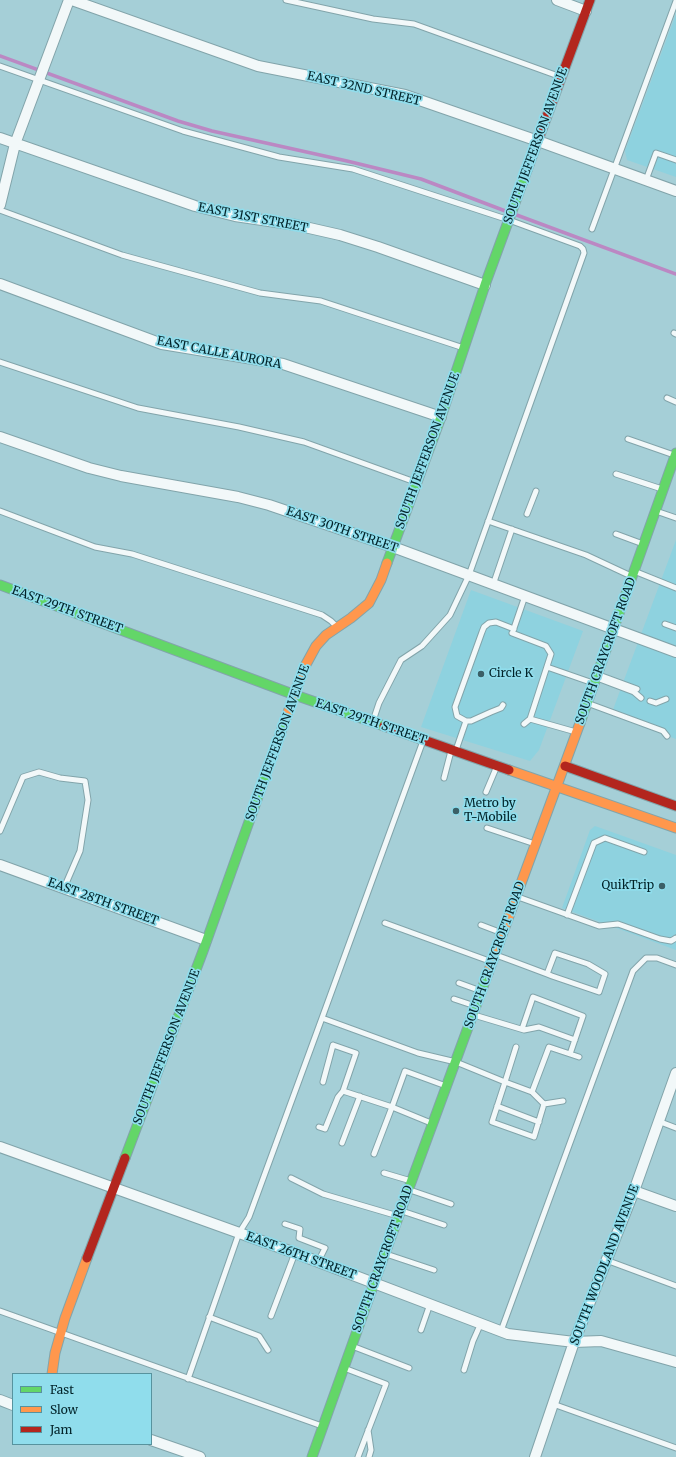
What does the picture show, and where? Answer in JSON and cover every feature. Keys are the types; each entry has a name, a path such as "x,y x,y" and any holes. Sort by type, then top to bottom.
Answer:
{"street":[{"path":"0,205 15,144 69,0"},
{"name":"EAST 32ND STREET","path":"72,0 258,66 405,95 676,191"},
{"path":"556,0 586,11"},
{"name":"SOUTH JEFFERSON AVENUE","path":"52,1373 55,1353 61,1333 206,940 304,668 316,646 326,635 368,604 381,580 441,417 485,285 590,0"},
{"name":"EAST 31ST STREET","path":"0,138 195,206 235,216 296,225 340,235 485,285"},
{"name":"EAST CALLE AURORA","path":"0,284 162,344 283,364 441,417"},
{"name":"EAST 30TH STREET","path":"0,437 89,468 121,476 238,497 269,505 393,547 613,630 676,652"},
{"name":"SOUTH CRAYCROFT ROAD","path":"312,1457 374,1283 565,766 675,459"},
{"name":"EAST 29TH STREET","path":"0,585 295,695 676,828"},
{"path":"565,766 676,806"},
{"name":"EAST 28TH STREET","path":"0,864 206,940"},
{"name":"SOUTH WOODLAND AVENUE","path":"535,1457 574,1342 634,1191 676,1073"},
{"name":"EAST 26TH STREET","path":"0,1147 295,1253 508,1334 574,1342 601,1340 676,1362"},
{"path":"634,1191 676,1206"},
{"path":"0,1400 12,1404"},
{"path":"152,1440 200,1457"}],"lane":[{"path":"286,0 373,19 414,24 562,77"},
{"path":"592,230 676,1"},
{"path":"0,66 184,131 280,157 353,169 509,220 580,246 583,249 584,253 468,575 450,615 422,646 401,660 379,703 372,722"},
{"path":"646,180 656,153 676,160"},
{"path":"0,210 122,255 260,293 320,301 464,348"},
{"path":"0,362 138,408 239,427 304,442 416,483"},
{"path":"667,398 676,402"},
{"path":"628,439 675,459"},
{"path":"616,474 663,490"},
{"path":"527,514 536,491"},
{"path":"656,510 676,518"},
{"path":"0,511 95,547 132,554 322,615 338,627"},
{"path":"488,521 633,574 676,588"},
{"path":"493,584 512,529"},
{"path":"616,534 644,544"},
{"path":"513,633 525,596"},
{"path":"503,705 492,712 471,721 466,721 457,716 455,707 484,627 496,622 513,633 546,646 552,654 530,719 524,724"},
{"path":"665,624 676,628"},
{"path":"547,667 637,689"},
{"path":"596,678 634,692 641,698"},
{"path":"650,701 656,703 666,699"},
{"path":"587,703 663,731 667,736"},
{"path":"530,719 577,732"},
{"path":"444,778 466,721"},
{"path":"188,1379 239,1233 249,1217 423,740"},
{"path":"486,792 497,766"},
{"path":"0,831 23,777 39,772 60,778 85,782 88,800 80,851 64,888"},
{"path":"487,828 536,844"},
{"path":"567,915 594,843 605,838 644,852"},
{"path":"517,897 599,926 618,924 660,939 671,940 676,938"},
{"path":"385,923 599,992 605,974 588,964 555,954 547,974"},
{"path":"481,925 503,934"},
{"path":"501,1331 633,971 646,958 657,958 676,965"},
{"path":"459,983 482,991"},
{"path":"522,1029 533,997 583,1016 570,1054"},
{"path":"454,999 474,1011 522,1029 539,1027 575,1040"},
{"path":"322,1018 418,1053 456,1062 532,1092 544,1104"},
{"path":"319,1127 325,1129 338,1098 343,1091 356,1053 333,1045 322,1082"},
{"path":"516,1047 492,1122 534,1137 544,1104"},
{"path":"532,1092 548,1047 579,1057"},
{"path":"374,1154 405,1071 447,1086"},
{"path":"343,1091 392,1107 433,1124"},
{"path":"342,1143 360,1096"},
{"path":"544,1104 563,1101"},
{"path":"497,1106 539,1122"},
{"path":"658,1121 676,1128"},
{"path":"384,1173 451,1204"},
{"path":"291,1178 323,1194 444,1226"},
{"path":"285,1224 300,1229 299,1238 325,1248 318,1262"},
{"path":"271,1316 295,1253"},
{"path":"385,1253 434,1270"},
{"path":"606,1260 676,1286"},
{"path":"420,1330 430,1304"},
{"path":"0,1311 322,1427"},
{"path":"209,1317 259,1336 268,1350"},
{"path":"464,1370 473,1341 481,1324"},
{"path":"351,1346 409,1368"},
{"path":"343,1368 386,1384 358,1457"},
{"path":"553,1404 676,1448"},
{"path":"368,1430 371,1450 369,1456"}],"shaded area":[{"path":"676,14 676,177 627,160 625,151"},
{"path":"676,540 676,739 611,715"},
{"path":"471,590 583,631 539,750 530,761 421,727"},
{"path":"595,826 676,855 676,950 562,908 590,830"}],"waterway":[{"path":"0,56 178,121 212,131 421,179 508,212"},
{"path":"514,214 676,274"}],"traffic: fast":[{"path":"387,563 441,417 486,282 527,170"},
{"path":"580,723 676,453"},
{"path":"0,585 295,695 384,726"},
{"path":"125,1158 203,951 287,715"},
{"path":"312,1457 488,973"}],"traffic: slow":[{"path":"287,715 304,668 316,646 326,635 351,618 369,603 381,580 387,563"},
{"path":"488,973 580,723"},
{"path":"509,770 676,828"},
{"path":"52,1373 55,1353 65,1318 87,1258"}],"traffic: jam":[{"path":"527,170 590,0"},
{"path":"384,726 509,770"},
{"path":"565,766 676,806"},
{"path":"87,1258 125,1158"}],"place":[{"name":"Circle K","path":"481,674"},
{"name":"Metro by T-Mobile","path":"456,811"},
{"name":"QuikTrip","path":"662,886"}]}
